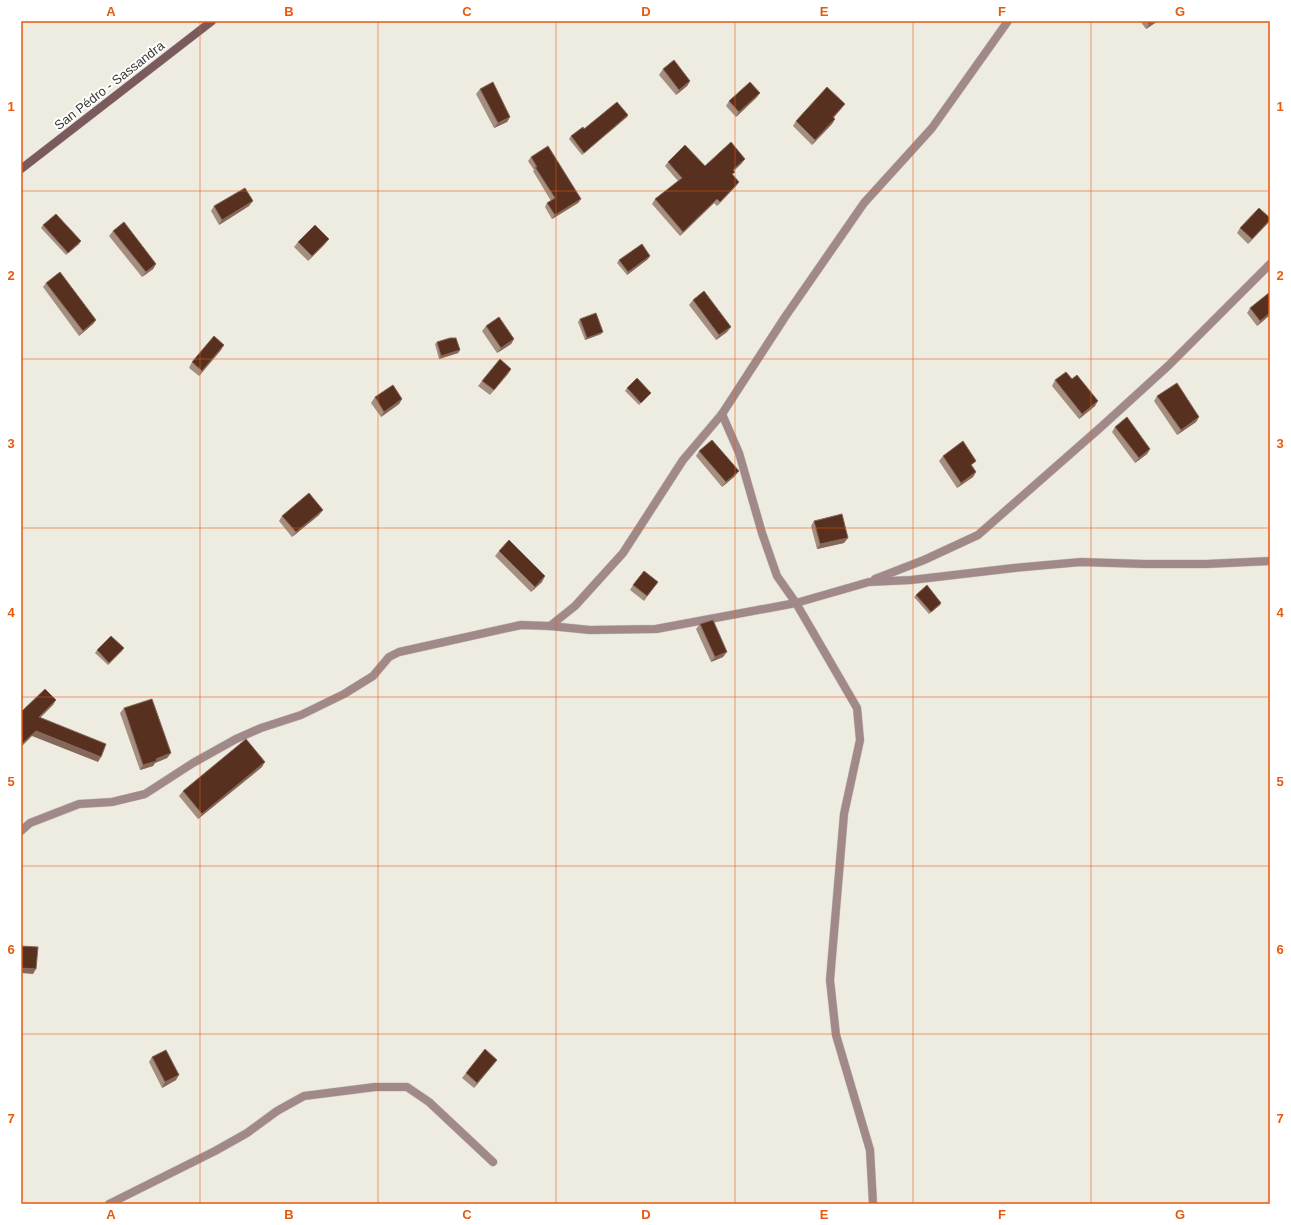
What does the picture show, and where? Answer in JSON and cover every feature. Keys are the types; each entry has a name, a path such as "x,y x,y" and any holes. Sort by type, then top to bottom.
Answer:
{"main road":[{"name":"San Pédro - Sassandra","path":"21,169 212,21"}],"street":[{"path":"550,626 575,606 623,553 683,460 722,414 785,317 864,203 932,128 1008,21"},
{"path":"21,831 30,823 79,804 112,802 145,794 193,762 236,739 261,728 300,715 344,694 373,676 389,657 399,652 521,625 590,630 656,628 796,603 869,582 924,560 978,535 1168,366 1270,264"},
{"path":"722,414 739,453 762,532 777,576 796,603 857,708 860,740 844,814 830,980 836,1034 870,1150 873,1204"},
{"path":"869,582 911,580 1081,562 1199,564 1270,561"},
{"path":"109,1204 215,1152 247,1133 277,1111 304,1096 375,1087 407,1087 429,1102 493,1162"}],"building":[{"path":"1147,21 1154,21 1149,24"},
{"path":"674,60 690,81 679,90 663,69"},
{"path":"493,82 510,117 498,123 480,89"},
{"path":"750,82 760,93 739,112 729,101"},
{"path":"827,87 845,104 833,117 835,119 815,140 796,121"},
{"path":"617,102 628,115 584,153 571,136 583,127 584,129"},
{"path":"731,142 745,159 733,170 735,172 732,174 739,182 720,202 717,199 683,232 655,199 682,178 668,162 685,145 705,166"},
{"path":"548,146 581,199 555,215 547,203 555,198 535,167 537,167 531,157"},
{"path":"245,188 253,201 222,220 214,206"},
{"path":"1259,208 1270,218 1270,220 1252,239 1240,228"},
{"path":"56,214 81,241 68,253 43,225"},
{"path":"124,222 156,264 146,272 113,231"},
{"path":"315,225 329,239 312,256 298,242"},
{"path":"642,244 650,256 628,272 619,260"},
{"path":"60,272 96,320 83,331 46,283"},
{"path":"704,291 731,327 719,335 693,300"},
{"path":"1270,292 1270,313 1260,321 1250,308"},
{"path":"596,313 603,332 587,338 580,319"},
{"path":"499,317 514,339 501,348 486,326"},
{"path":"214,336 224,345 202,371 192,362"},
{"path":"450,338 456,338 460,350 441,356 437,342"},
{"path":"500,359 511,369 494,390 482,381"},
{"path":"1066,372 1072,379 1077,375 1098,401 1082,414 1055,380"},
{"path":"637,378 651,393 641,403 627,388"},
{"path":"1177,383 1199,417 1181,430 1157,396"},
{"path":"393,385 402,399 384,412 375,397"},
{"path":"1127,417 1150,449 1139,458 1115,427"},
{"path":"712,440 739,471 726,482 699,451"},
{"path":"963,441 976,461 971,465 976,472 961,483 943,456"},
{"path":"309,493 323,510 296,532 282,516"},
{"path":"842,514 848,538 820,544 814,521"},
{"path":"509,540 545,576 535,587 499,551"},
{"path":"644,571 658,582 647,596 633,585"},
{"path":"927,585 941,603 931,612 916,595"},
{"path":"713,620 727,652 715,657 700,624"},
{"path":"111,636 124,648 109,663 97,650"},
{"path":"45,689 56,700 39,717 106,744 101,757 36,731 21,745 21,712"},
{"path":"152,699 171,753 156,759 157,761 143,765 124,708"},
{"path":"246,739 265,762 202,814 183,791"},
{"path":"21,946 38,947 36,969 21,968"},
{"path":"485,1049 497,1060 477,1083 466,1073"},
{"path":"166,1050 179,1075 165,1082 152,1057"}]}
